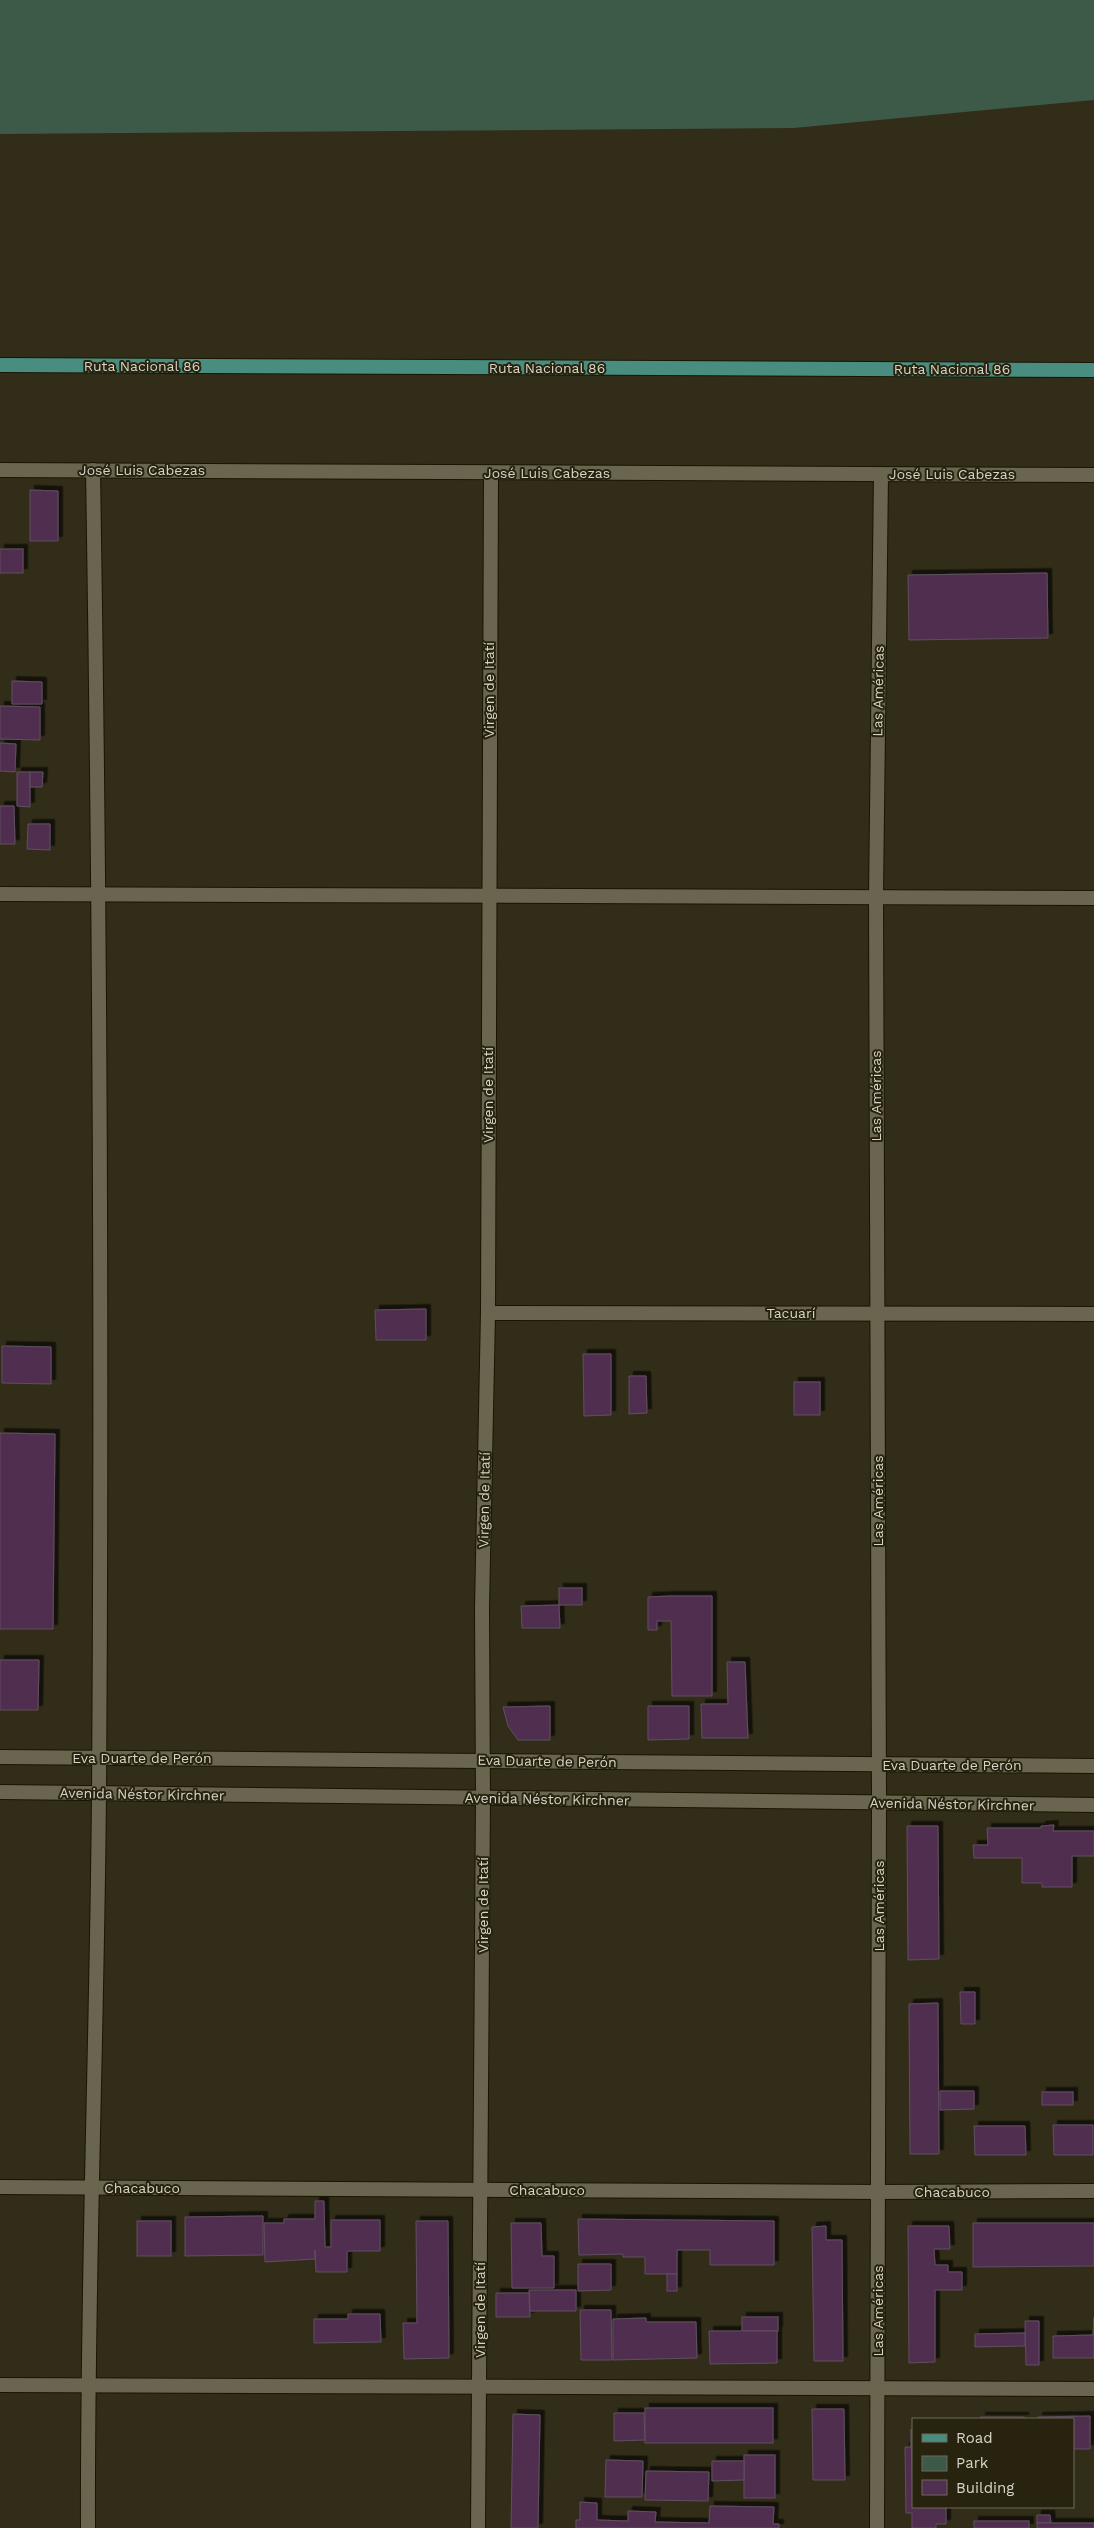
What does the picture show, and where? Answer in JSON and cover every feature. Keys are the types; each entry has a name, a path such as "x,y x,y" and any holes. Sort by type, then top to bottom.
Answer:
{"main road":[{"name":"Ruta Nacional 86","path":"0,365 1094,370"}],"street":[{"name":"José Luis Cabezas","path":"0,470 1094,475"},
{"path":"88,2528 88,2386 99,1793 100,894 93,470"},
{"name":"Virgen de Itatí","path":"478,2528 483,1798 482,1608 488,1313 491,473"},
{"name":"Las Américas","path":"877,2528 879,1764 876,897 881,474"},
{"path":"0,894 488,894 1094,898"},
{"name":"Tacuarí","path":"488,1313 1094,1314"},
{"name":"Eva Duarte de Perón","path":"0,1757 1094,1766"},
{"name":"Avenida Néstor Kirchner","path":"0,1792 1094,1805"},
{"name":"Chacabuco","path":"0,2187 879,2192 1094,2191"},
{"path":"0,2385 1094,2389"}],"green space":[{"path":"0,0 1094,0 1094,100 794,128 0,134"}],"building":[{"path":"30,490 58,491 58,541 30,541"},
{"path":"0,549 23,549 23,573 0,573"},
{"path":"1047,573 1048,638 909,640 908,575"},
{"path":"12,681 42,682 42,704 12,704"},
{"path":"0,706 40,707 40,740 0,739"},
{"path":"0,743 16,744 15,772 0,771"},
{"path":"17,772 30,772 30,807 17,806"},
{"path":"30,772 43,772 42,787 30,787"},
{"path":"0,806 14,806 15,844 0,844"},
{"path":"28,824 50,824 50,850 27,849"},
{"path":"426,1309 426,1340 376,1340 375,1310"},
{"path":"2,1346 51,1347 51,1384 2,1383"},
{"path":"583,1354 611,1354 611,1415 584,1416"},
{"path":"629,1376 646,1376 647,1413 629,1414"},
{"path":"794,1382 820,1382 820,1415 794,1415"},
{"path":"0,1433 55,1434 53,1629 0,1629"},
{"path":"559,1588 582,1588 582,1605 559,1605"},
{"path":"712,1596 712,1696 672,1696 671,1621 657,1621 657,1630 648,1630 648,1597"},
{"path":"559,1605 560,1628 522,1628 521,1606"},
{"path":"0,1660 39,1660 38,1710 0,1710"},
{"path":"727,1662 745,1662 748,1738 702,1738 701,1704 728,1704"},
{"path":"550,1706 550,1740 518,1740 508,1726 503,1707"},
{"path":"648,1706 689,1706 689,1739 648,1740"},
{"path":"1054,1825 1053,1831 1094,1831 1094,1856 1072,1856 1072,1887 1042,1887 1042,1883 1022,1883 1022,1858 974,1858 973,1845 988,1845 987,1828 1041,1828 1041,1826"},
{"path":"907,1826 938,1826 939,1959 908,1960"},
{"path":"960,1992 975,1992 975,2024 961,2024"},
{"path":"938,2003 939,2154 910,2154 909,2004"},
{"path":"940,2091 974,2091 974,2109 940,2110"},
{"path":"1042,2092 1073,2092 1073,2105 1042,2105"},
{"path":"1053,2125 1093,2125 1093,2155 1054,2155"},
{"path":"974,2126 1025,2126 1026,2155 975,2155"},
{"path":"315,2201 324,2201 325,2247 331,2247 331,2220 380,2220 380,2251 347,2251 347,2272 316,2272 315,2250 315,2259 265,2262 264,2223 284,2223 284,2219 315,2219"},
{"path":"263,2216 263,2255 185,2256 185,2217"},
{"path":"578,2219 774,2221 774,2265 710,2265 710,2250 677,2250 677,2274 645,2274 645,2257 623,2257 623,2254 579,2255"},
{"path":"137,2221 171,2221 171,2256 137,2256"},
{"path":"416,2221 448,2221 449,2358 404,2359 403,2323 417,2323"},
{"path":"511,2223 541,2223 542,2256 554,2256 554,2288 512,2288"},
{"path":"973,2223 1094,2223 1094,2266 973,2267"},
{"path":"826,2226 826,2240 842,2240 843,2361 814,2361 812,2227"},
{"path":"908,2226 949,2226 950,2249 934,2249 935,2265 948,2265 948,2272 962,2272 962,2290 935,2290 935,2362 909,2363"},
{"path":"578,2264 611,2264 611,2290 578,2291"},
{"path":"667,2274 677,2274 677,2291 667,2291"},
{"path":"529,2290 576,2290 576,2311 530,2311"},
{"path":"496,2293 529,2293 530,2317 496,2317"},
{"path":"580,2310 611,2310 612,2360 581,2360"},
{"path":"348,2314 380,2314 381,2342 314,2343 314,2319 348,2319"},
{"path":"742,2317 778,2317 778,2331 742,2331"},
{"path":"1094,2317 1094,2358 1053,2358 1053,2336 1093,2335"},
{"path":"646,2318 646,2322 696,2322 697,2358 613,2360 613,2319"},
{"path":"1025,2321 1039,2321 1039,2365 1026,2365"},
{"path":"709,2331 777,2331 777,2363 710,2364"},
{"path":"1025,2333 1025,2346 975,2347 975,2334"},
{"path":"645,2408 773,2408 773,2443 645,2443"},
{"path":"812,2409 844,2409 845,2480 813,2480"},
{"path":"614,2413 644,2413 645,2440 614,2441"},
{"path":"513,2414 540,2415 538,2528 511,2528"},
{"path":"1090,2416 1090,2449 1074,2449 1074,2418 1038,2417"},
{"path":"981,2417 1024,2417 1024,2418"},
{"path":"911,2429 912,2508 946,2508 946,2524 936,2524 936,2528 912,2528 912,2513 906,2513 905,2447 911,2447"},
{"path":"744,2455 775,2455 775,2498 744,2498"},
{"path":"606,2460 643,2461 642,2497 605,2497"},
{"path":"712,2461 744,2461 744,2480 712,2481"},
{"path":"646,2471 709,2472 708,2501 645,2500"},
{"path":"580,2502 597,2503 597,2520 628,2521 628,2511 656,2512 655,2522 709,2523 710,2506 774,2507 773,2524 779,2524 779,2528 576,2528 576,2520 580,2520"},
{"path":"1037,2515 1050,2515 1051,2523 1037,2523"},
{"path":"974,2521 1029,2521 1029,2528 974,2528"},
{"path":"1037,2523 1094,2523 1094,2528 1037,2528"}]}
